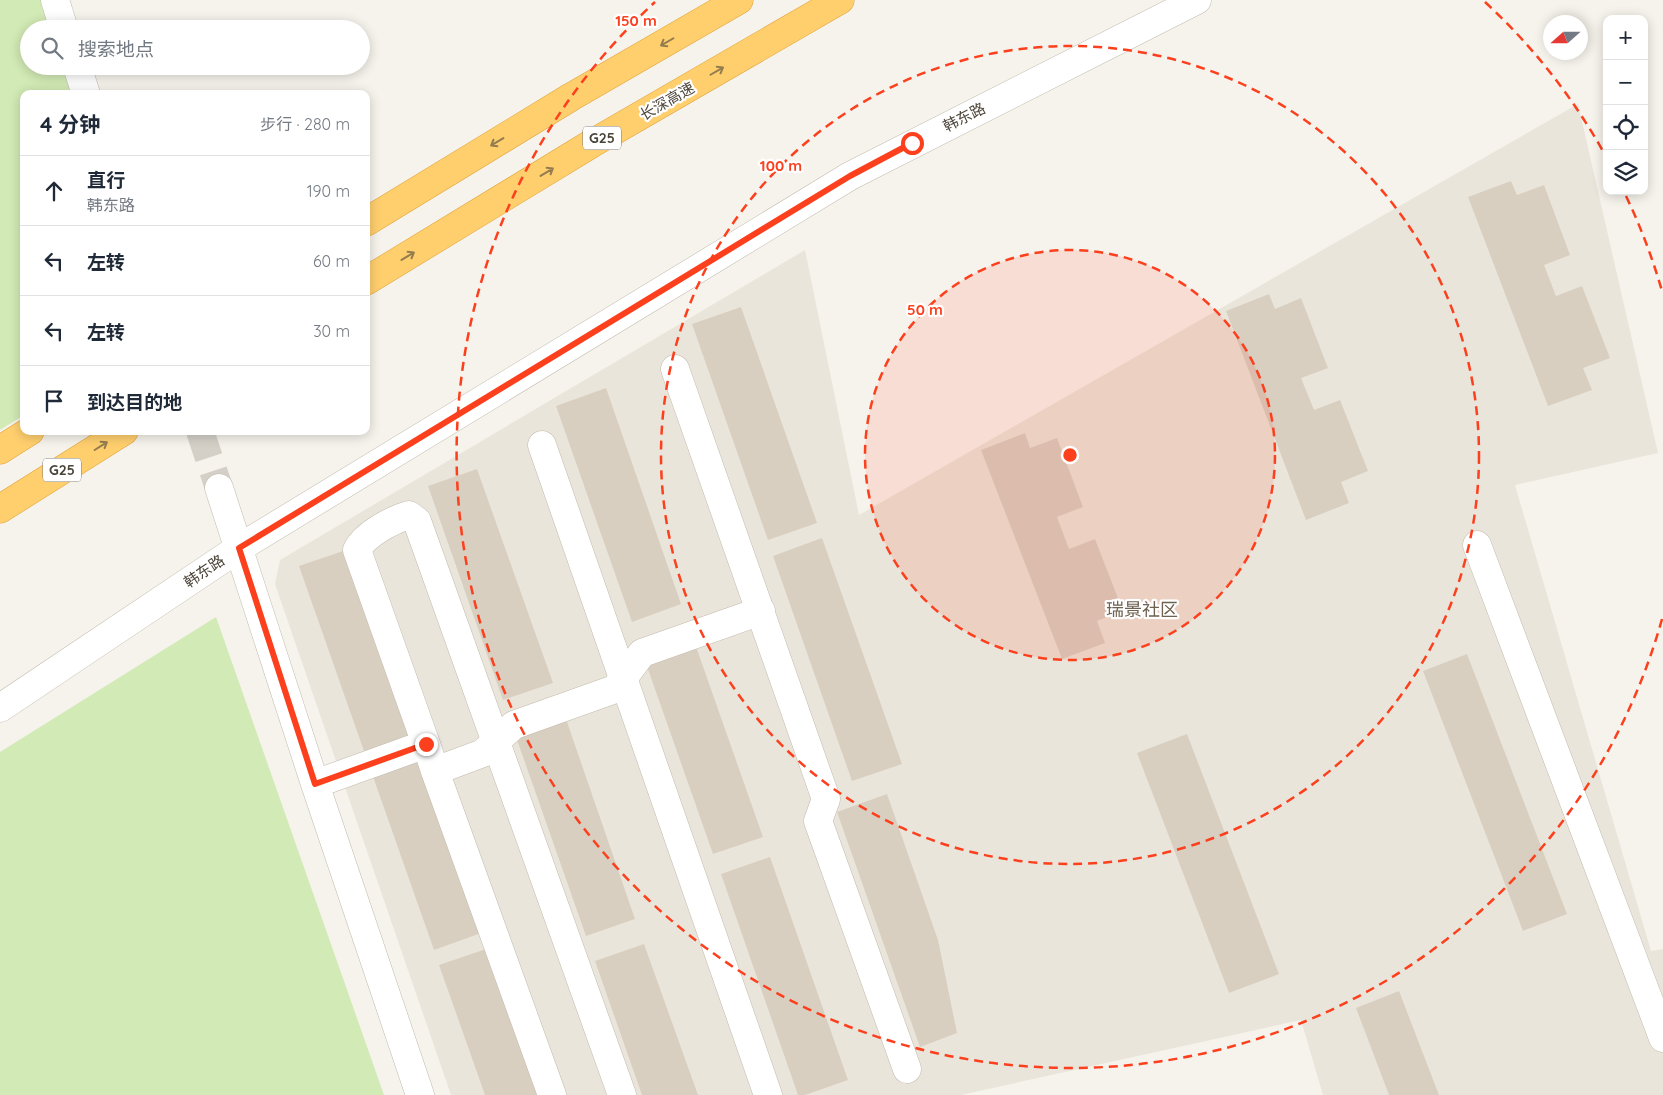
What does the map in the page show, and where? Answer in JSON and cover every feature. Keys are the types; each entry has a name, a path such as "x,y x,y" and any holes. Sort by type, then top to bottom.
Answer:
{"highway":[{"path":"370,220 571,97 740,0"},
{"name":"长深高速","path":"370,279 591,144 840,0"},
{"path":"0,450 24,435"},
{"name":"G25","path":"0,509 118,435"}],"street":[{"path":"55,0 61,20"},
{"name":"韩东路","path":"0,708 239,548 850,176 1197,0"},
{"path":"80,75 85,90"},
{"path":"675,369 826,799 818,821 907,1069"},
{"path":"542,446 768,1095"},
{"path":"218,488 420,1095"},
{"path":"552,1095 357,550 362,542 402,518 410,516 417,521 622,1095"},
{"path":"1477,545 1663,1038"},
{"path":"435,771 483,753 514,725 615,689 642,653 761,611"},
{"path":"315,784 426,744"}],"shaded area":[{"path":"1578,104 1658,453 1515,485 1651,951 1663,949 1663,1095 1323,1095 1301,1020 961,1095 451,1095 275,584 280,560 805,250 859,515"}],"green space":[{"path":"0,0 44,0 51,20 20,20 20,75 70,75 76,90 20,90 20,418 0,430"},
{"path":"216,617 384,1095 0,1095 0,752"}],"building":[{"path":"1511,181 1517,195 1544,185 1570,255 1544,265 1556,296 1582,286 1610,358 1583,368 1592,390 1548,406 1468,197"},
{"path":"1269,294 1275,309 1301,298 1328,368 1301,378 1314,410 1340,400 1368,471 1341,482 1349,503 1306,520 1226,311"},
{"path":"741,307 817,523 768,540 692,324"},
{"path":"606,388 681,604 632,622 556,406"},
{"path":"1025,433 1030,448 1057,438 1083,507 1057,517 1069,549 1095,539 1123,611 1097,621 1105,643 1062,659 981,450"},
{"path":"477,469 553,683 503,700 428,486"},
{"path":"822,538 902,764 852,781 773,556"},
{"path":"349,549 415,736 365,754 299,566"},
{"path":"693,638 763,837 713,854 643,655"},
{"path":"1467,654 1567,914 1523,931 1423,671"},
{"path":"566,719 635,919 586,936 516,737"},
{"path":"1187,734 1279,974 1229,993 1137,753"},
{"path":"421,753 484,932 434,950 371,771"},
{"path":"887,794 938,940 957,1033 920,1047 837,812"},
{"path":"770,857 848,1080 805,1095 798,1095 721,874"},
{"path":"644,944 698,1095 642,1095 595,961"},
{"path":"489,948 541,1095 485,1095 439,965"},
{"path":"1399,991 1439,1095 1389,1095 1356,1008"}],"tunnel":[{"path":"201,435 219,488"}],"district":[{"name":"瑞景社区","path":"1142,609"}],"route":[{"path":"426,744 315,784 239,548 850,176 912,143"}]}
